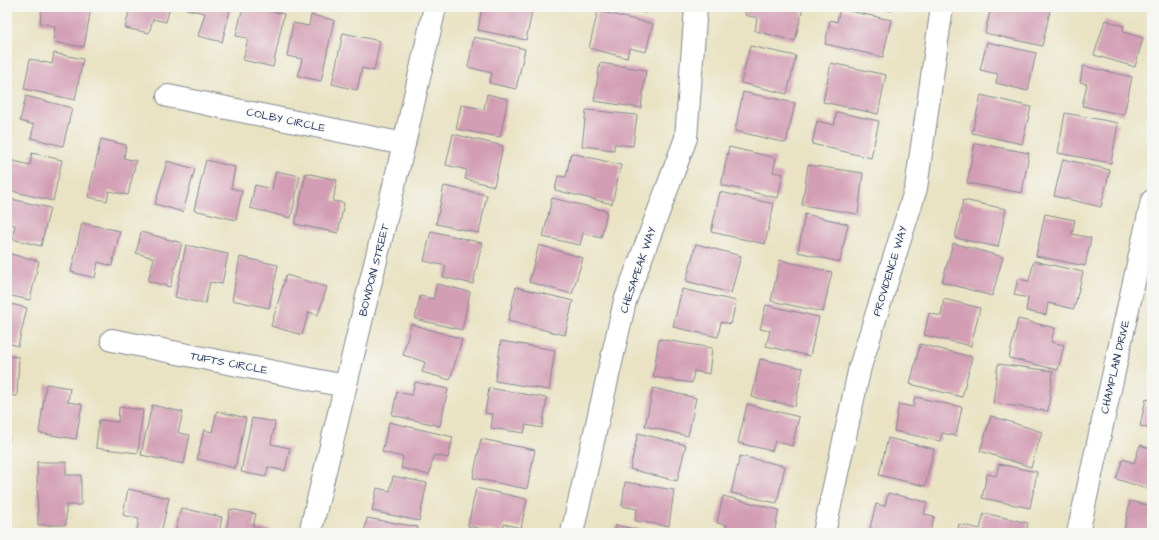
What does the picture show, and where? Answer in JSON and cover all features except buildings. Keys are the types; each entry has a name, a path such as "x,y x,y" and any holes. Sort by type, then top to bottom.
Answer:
{"street":[{"name":"BOWDOIN STREET","path":"310,533 404,144 435,7"},
{"name":"CHESAPEAK WAY","path":"572,533 625,301 686,138 696,7"},
{"name":"PROVIDENCE WAY","path":"824,533 860,367 916,188 942,7"},
{"name":"COLBY CIRCLE","path":"168,96 404,144"},
{"name":"CHAMPLAIN DRIVE","path":"1078,533 1152,201"},
{"name":"TUFTS CIRCLE","path":"112,340 345,386"}]}
